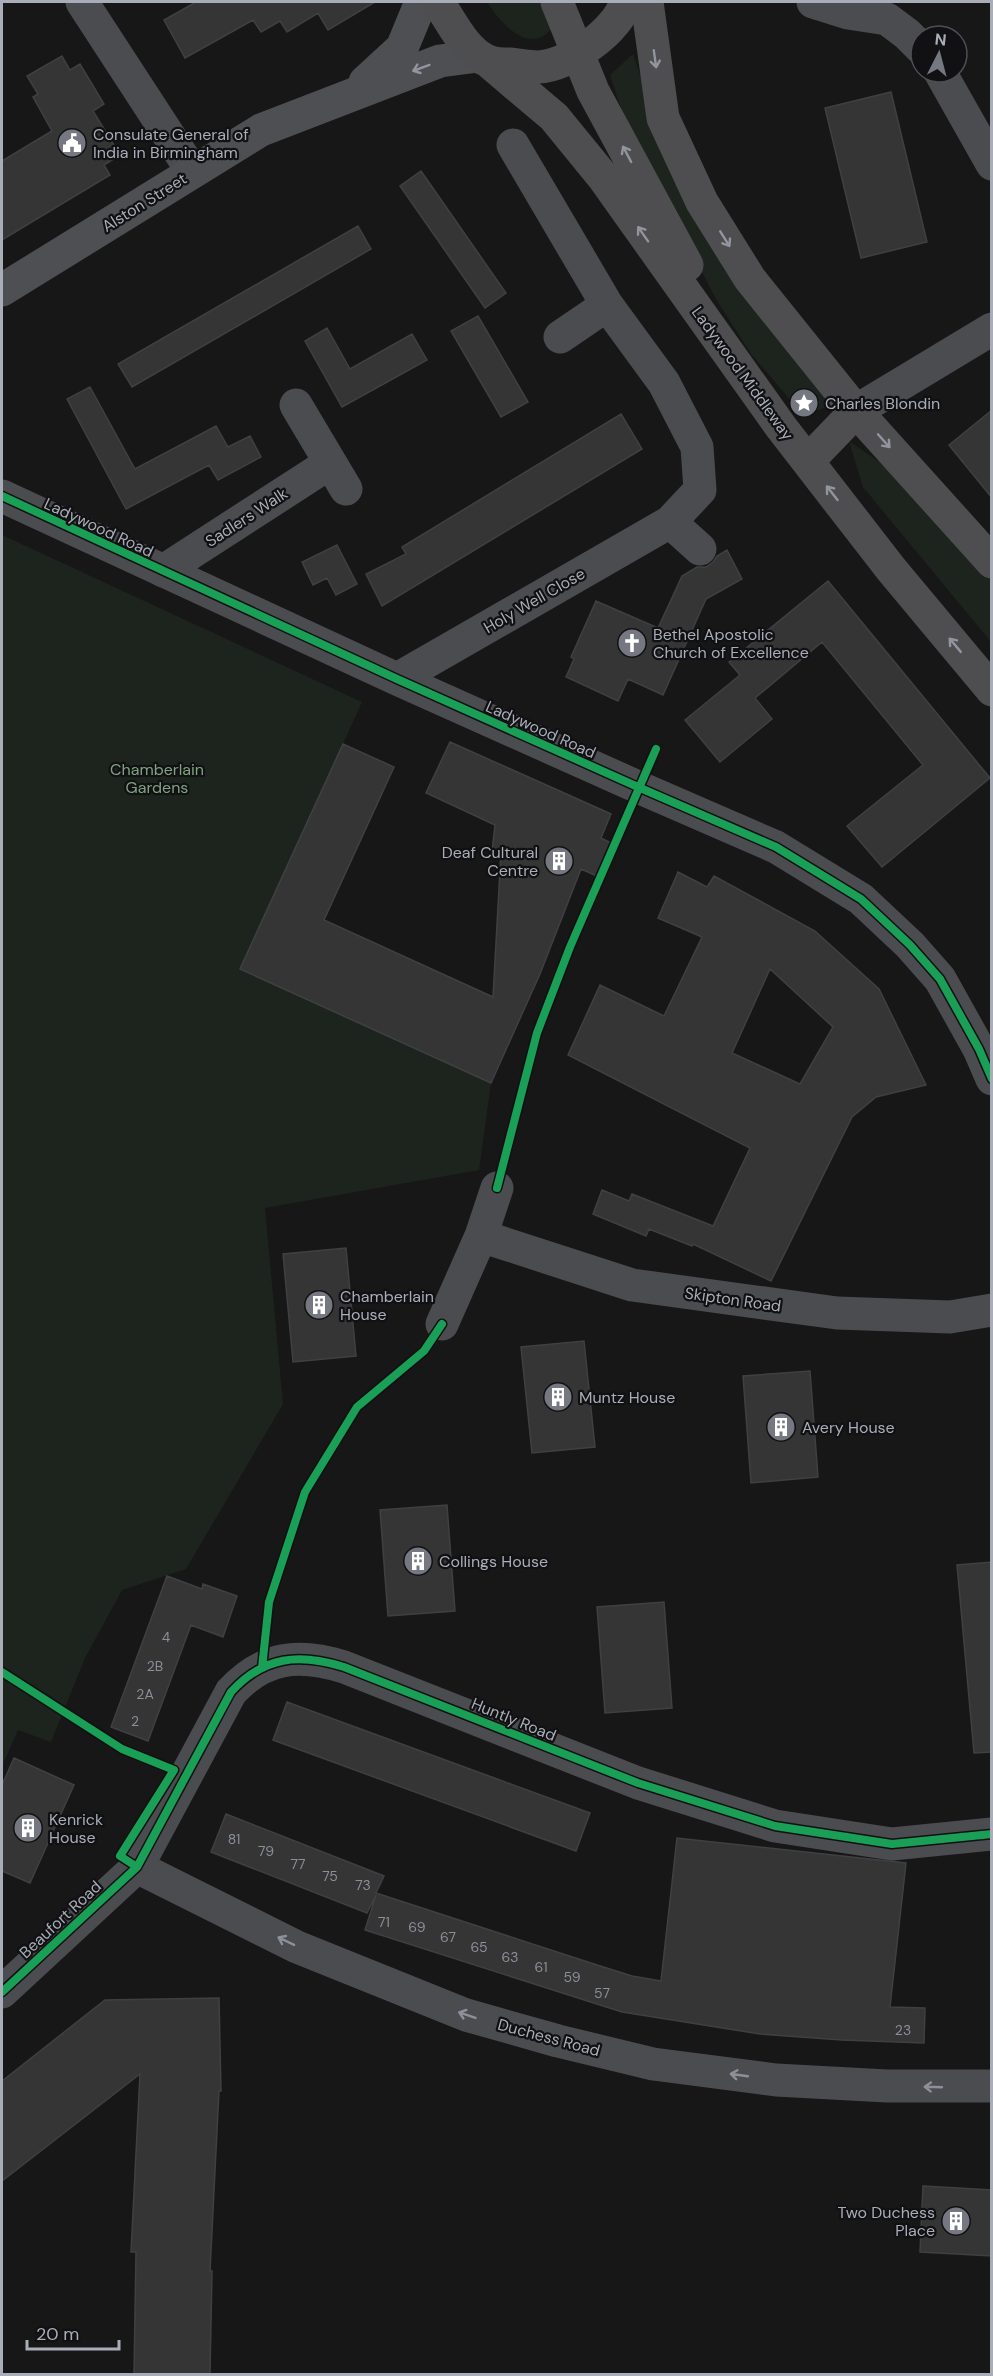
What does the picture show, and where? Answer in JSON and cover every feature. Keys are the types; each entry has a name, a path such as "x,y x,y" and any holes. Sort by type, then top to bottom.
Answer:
{"highway":[{"name":"Ladywood Middleway","path":"438,2 460,35 484,59 554,117 603,177 808,462 891,569 992,690"},
{"path":"557,2 593,90 725,339 755,390"},
{"path":"484,59 540,67 579,54 605,32 623,12 626,2"},
{"path":"647,2 663,118 702,202 750,279 856,411 992,562"},
{"path":"808,462 856,411"}],"main road":[{"name":"Alston Street","path":"355,92 402,48 421,2"},
{"name":"Alston Street","path":"2,290 261,130 440,61 484,59"}],"street":[{"path":"82,2 192,171"},
{"path":"813,2 848,13 887,19 909,36"},
{"path":"947,84 992,164"},
{"name":"Holy Well Close","path":"397,679 670,522 700,490 697,447 664,383 607,305 513,145"},
{"path":"560,337 607,305"},
{"path":"856,411 992,329"},
{"name":"Sadlers Walk","path":"163,572 338,476 296,405"},
{"name":"Ladywood Road","path":"2,496 397,679 776,847 861,899 910,945 940,979 979,1049 992,1078"},
{"path":"670,522 700,549"},
{"path":"442,1324 481,1236 497,1188"},
{"name":"Skipton Road","path":"481,1236 632,1286 837,1313 950,1317 992,1310"},
{"name":"Huntly Road","path":"136,1867 231,1692 243,1678 262,1668 295,1657 319,1659 344,1667 638,1783 775,1826 891,1844 992,1834"},
{"name":"Beaufort Road","path":"2,1992 136,1867"},
{"name":"Duchess Road","path":"136,1867 308,1951 466,2015 558,2041 653,2064 776,2080 888,2086 992,2086"}],"green space":[{"path":"487,2 541,2 551,29 533,39 524,38 507,26"},
{"path":"633,54 650,104 834,404 804,416 751,354 716,299 629,132 610,75"},
{"path":"849,441 905,480 991,576 991,642 863,487"},
{"name":"Chamberlain Gardens","path":"2,535 362,702 241,969 491,1083 479,1170 265,1208 283,1404 186,1569 122,1590 85,1658 51,1742 18,1730 2,1766"}],"building":[{"path":"196,2 375,2 328,30 318,13 287,32 280,21 261,32 253,20 185,58 164,20"},
{"name":"Consulate General of India in Birmingham","path":"62,56 70,70 80,64 104,104 93,111 120,155 104,165 110,175 2,240 2,161 52,131 33,97 38,94 27,76"},
{"path":"891,92 927,242 861,258 825,108"},
{"path":"421,171 506,293 485,308 400,186"},
{"path":"358,226 371,249 132,387 118,364"},
{"path":"478,316 528,402 501,417 451,331"},
{"path":"327,328 350,369 412,334 427,360 342,407 305,341"},
{"path":"90,387 135,469 216,426 228,447 250,436 261,457 218,480 209,465 126,509 67,399"},
{"path":"992,410 992,498 949,445"},
{"path":"621,414 642,449 382,606 366,574 406,554 402,547"},
{"path":"337,545 357,584 336,595 327,578 313,585 302,562"},
{"name":"Bethel Apostolic Church of Excellence","path":"727,550 742,579 706,599 663,695 628,679 618,701 566,677 574,659 571,657 596,601 658,628 682,576 697,567 706,567"},
{"path":"828,581 990,778 882,867 847,826 923,765 822,642 755,698 772,719 720,762 685,720 740,675 729,662"},
{"path":"450,742 611,814 601,838 613,844 599,877 581,869 540,974 491,1083 240,969 343,744 394,767 324,920 493,997 501,852 492,851 495,825 426,793"},
{"path":"678,872 707,887 714,876 815,931 879,989 926,1085 876,1097 852,1117 771,1281 693,1244 692,1246 649,1229 646,1236 593,1214 602,1190 629,1201 632,1194 713,1226 750,1148 568,1055 600,985 664,1016 702,937 658,918","holes":["770,969 833,1027 800,1084 732,1053"]},
{"name":"Chamberlain House","path":"346,1248 356,1356 293,1362 283,1254"},
{"name":"Muntz House","path":"584,1341 595,1447 532,1453 521,1347"},
{"name":"Avery House","path":"810,1371 818,1477 751,1483 743,1376"},
{"name":"Collings House","path":"447,1505 455,1611 388,1616 380,1510"},
{"path":"992,1562 992,1752 974,1753 957,1565"},
{"path":"167,1576 202,1589 203,1584 237,1596 223,1637 191,1625 148,1741 111,1727"},
{"path":"664,1602 672,1708 605,1713 597,1607"},
{"path":"287,1702 590,1813 576,1851 273,1740"},
{"name":"Kenrick House","path":"14,1758 74,1785 30,1883 2,1871 2,1785"},
{"path":"226,1814 384,1876 376,1893 632,1976 661,1981 677,1838 906,1863 890,2007 925,2008 924,2043 760,2034 622,2012 365,1930 376,1895 367,1913 211,1852"},
{"path":"219,1998 221,2091 219,2091 210,2271 212,2271 210,2374 134,2374 136,2252 131,2252 140,2074 2,2181 2,2081 105,2000"},
{"name":"Two Duchess Place","path":"923,2186 992,2190 992,2256 920,2252"}],"cycle path":[{"path":"2,496 397,679 776,847 861,899 910,945 940,979 979,1049 992,1079"},
{"path":"497,1188 537,1033 570,947 656,749"},
{"path":"262,1668 269,1602 305,1492 357,1407 424,1351 442,1324"},
{"path":"2,1992 137,1867 231,1692 256,1671 283,1661 312,1660 344,1667 638,1783 775,1826 892,1844 992,1834"},
{"path":"2,1672 122,1749 174,1770 120,1856 137,1867"}],"place":[{"name":"Consulate General of India in Birmingham","path":"72,143"},
{"name":"Charles Blondin","path":"804,403"},
{"name":"Bethel Apostolic Church of Excellence","path":"632,643"},
{"name":"Deaf Cultural Centre","path":"559,861"},
{"name":"Chamberlain House","path":"319,1305"},
{"name":"Muntz House","path":"558,1397"},
{"name":"Avery House","path":"781,1427"},
{"name":"Collings House","path":"418,1561"},
{"name":"Kenrick House","path":"28,1828"},
{"name":"Two Duchess Place","path":"956,2221"}]}
